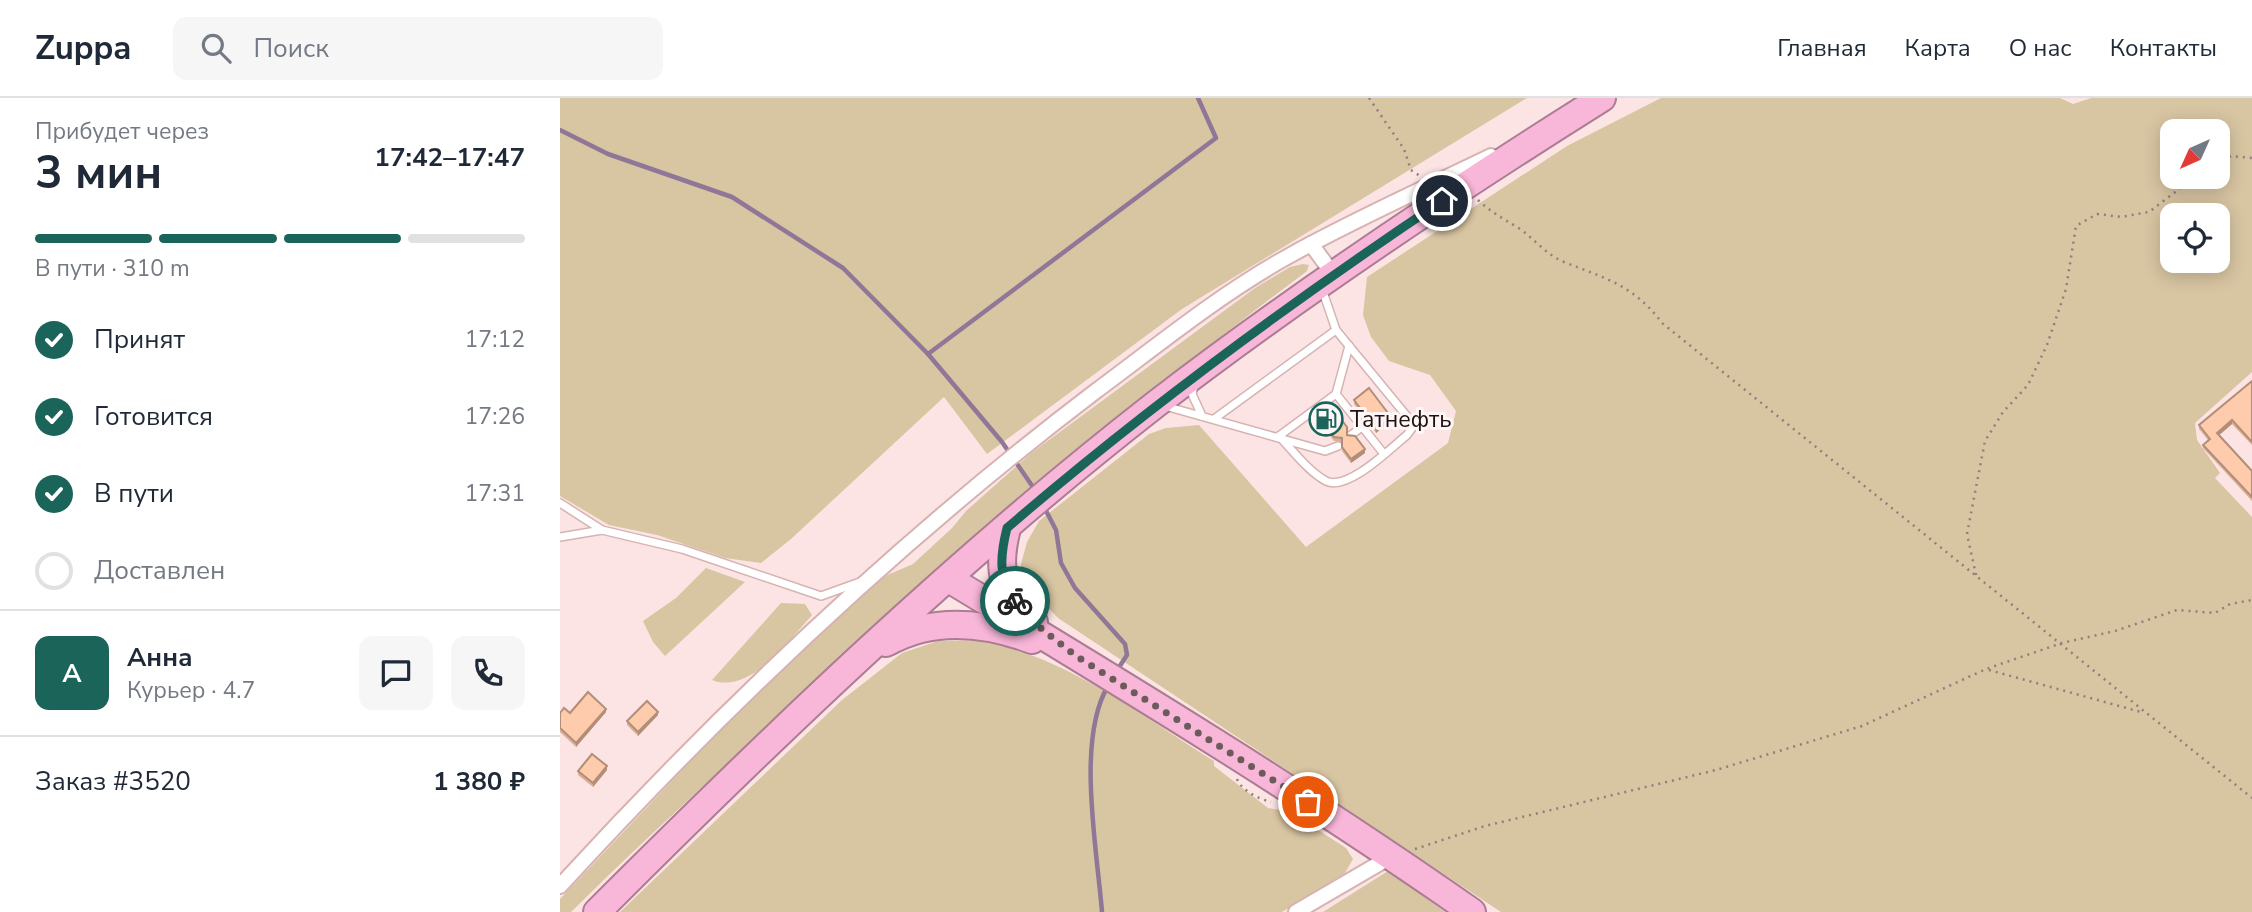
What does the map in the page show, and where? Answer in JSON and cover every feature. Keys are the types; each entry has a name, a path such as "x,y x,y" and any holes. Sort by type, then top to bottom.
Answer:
{"highway":[{"path":"597,912 712,797 855,662 1007,528 1157,404 1327,278 1602,98"},
{"path":"1007,528 1001,552 1001,569 1006,588 1038,626 1076,656"},
{"path":"948,579 1076,656 1392,856 1472,912"},
{"path":"855,662 890,640 915,630 958,624 1017,634 1076,656"}],"street":[{"path":"560,886 745,692 864,581 1027,443 1188,322 1255,276 1311,244 1580,112"},
{"path":"1311,244 1327,278"},
{"path":"1296,912 1392,856"}],"lane":[{"path":"1279,436 1328,483 1340,484 1351,480 1412,428 1410,420 1336,331 1327,278"},
{"path":"1214,419 1336,331"},
{"path":"1279,436 1336,394 1349,346"},
{"path":"1200,372 1192,394 1202,416"},
{"path":"1336,394 1384,454"},
{"path":"1157,404 1325,451 1338,446"},
{"path":"1351,436 1363,427"},
{"path":"560,503 602,530 682,549 821,596 864,581"},
{"path":"560,537 602,530"}],"path":[{"path":"1369,98 1404,149 1411,170 1432,185"},
{"path":"2230,157 2252,158"},
{"path":"1464,187 1500,220 1517,228 1539,248 1634,292 1648,304 1662,323 2252,798"},
{"path":"1976,575 1966,534 1985,441 2003,412 2028,385 2047,345 2066,289 2076,226 2096,214 2121,217 2149,212 2179,189"},
{"path":"1392,856 1485,826 1716,771 1862,726 1986,669 2062,643 2115,631 2177,610 2215,613 2230,604 2252,600"},
{"path":"1986,669 2144,713"}],"shaded area":[{"path":"560,98 1527,98 1182,309 987,454 944,397 791,539 761,563 725,558 657,535 609,525 560,496"},
{"path":"1661,98 2060,98 2073,104 2091,98 2252,98 2252,372 2195,423 2197,440 2220,473 2215,478 2252,517 2252,912 1501,912 1058,618 1025,584 1021,564 1027,542 1039,521 1149,434 1166,428 1199,425 1306,547 1448,443 1456,411 1430,375 1389,361 1371,337 1363,315 1367,277 1567,146"},
{"path":"1309,265 1307,271 1134,407 1022,501 749,744 571,912 560,912 560,899 754,694 885,576 913,564 952,528 966,511 1030,454 1255,288 1290,267"},
{"path":"706,568 745,582 665,656 653,642 643,621 676,598"},
{"path":"781,603 805,604 812,615 781,651 755,673 727,683 712,680"},
{"path":"938,641 976,641 1008,648 1040,658 1070,672 1130,706 1214,761 1214,766 1268,808 1290,812 1346,848 1353,859 1345,873 1282,912 620,912 842,700 902,653"},
{"path":"1388,871 1445,912 1323,912"}],"building":[{"path":"2252,381 2252,442 2232,420 2217,433 2252,471 2252,497 2203,445 2210,439 2199,425"},
{"path":"1369,388 1391,417 1376,429 1354,400"},
{"path":"1337,414 1347,427 1347,435 1355,436 1365,449 1351,459 1342,447 1342,438 1334,437 1324,424"},
{"path":"588,692 606,709 576,743 560,728 560,713 564,708 570,713"},
{"path":"647,701 658,712 638,732 627,721"},
{"path":"592,754 607,766 593,783 578,771"}],"waterway":[{"path":"1035,490 1002,442 928,354 1216,138 1198,98"},
{"path":"560,130 608,154 732,197 843,268 928,354"},
{"path":"1044,507 1056,530 1061,563 1075,588 1125,644 1127,655 1116,672"},
{"path":"1102,912 1093,827 1091,764 1098,708 1108,686"}],"way so far":[{"path":"1015,601 1038,626 1076,656 1308,802"}],"place":[{"name":"Татнефть","path":"1326,419"}],"route":[{"path":"1015,601 1006,588 1001,569 1001,552 1007,528 1157,404 1320,283 1442,201"}]}
